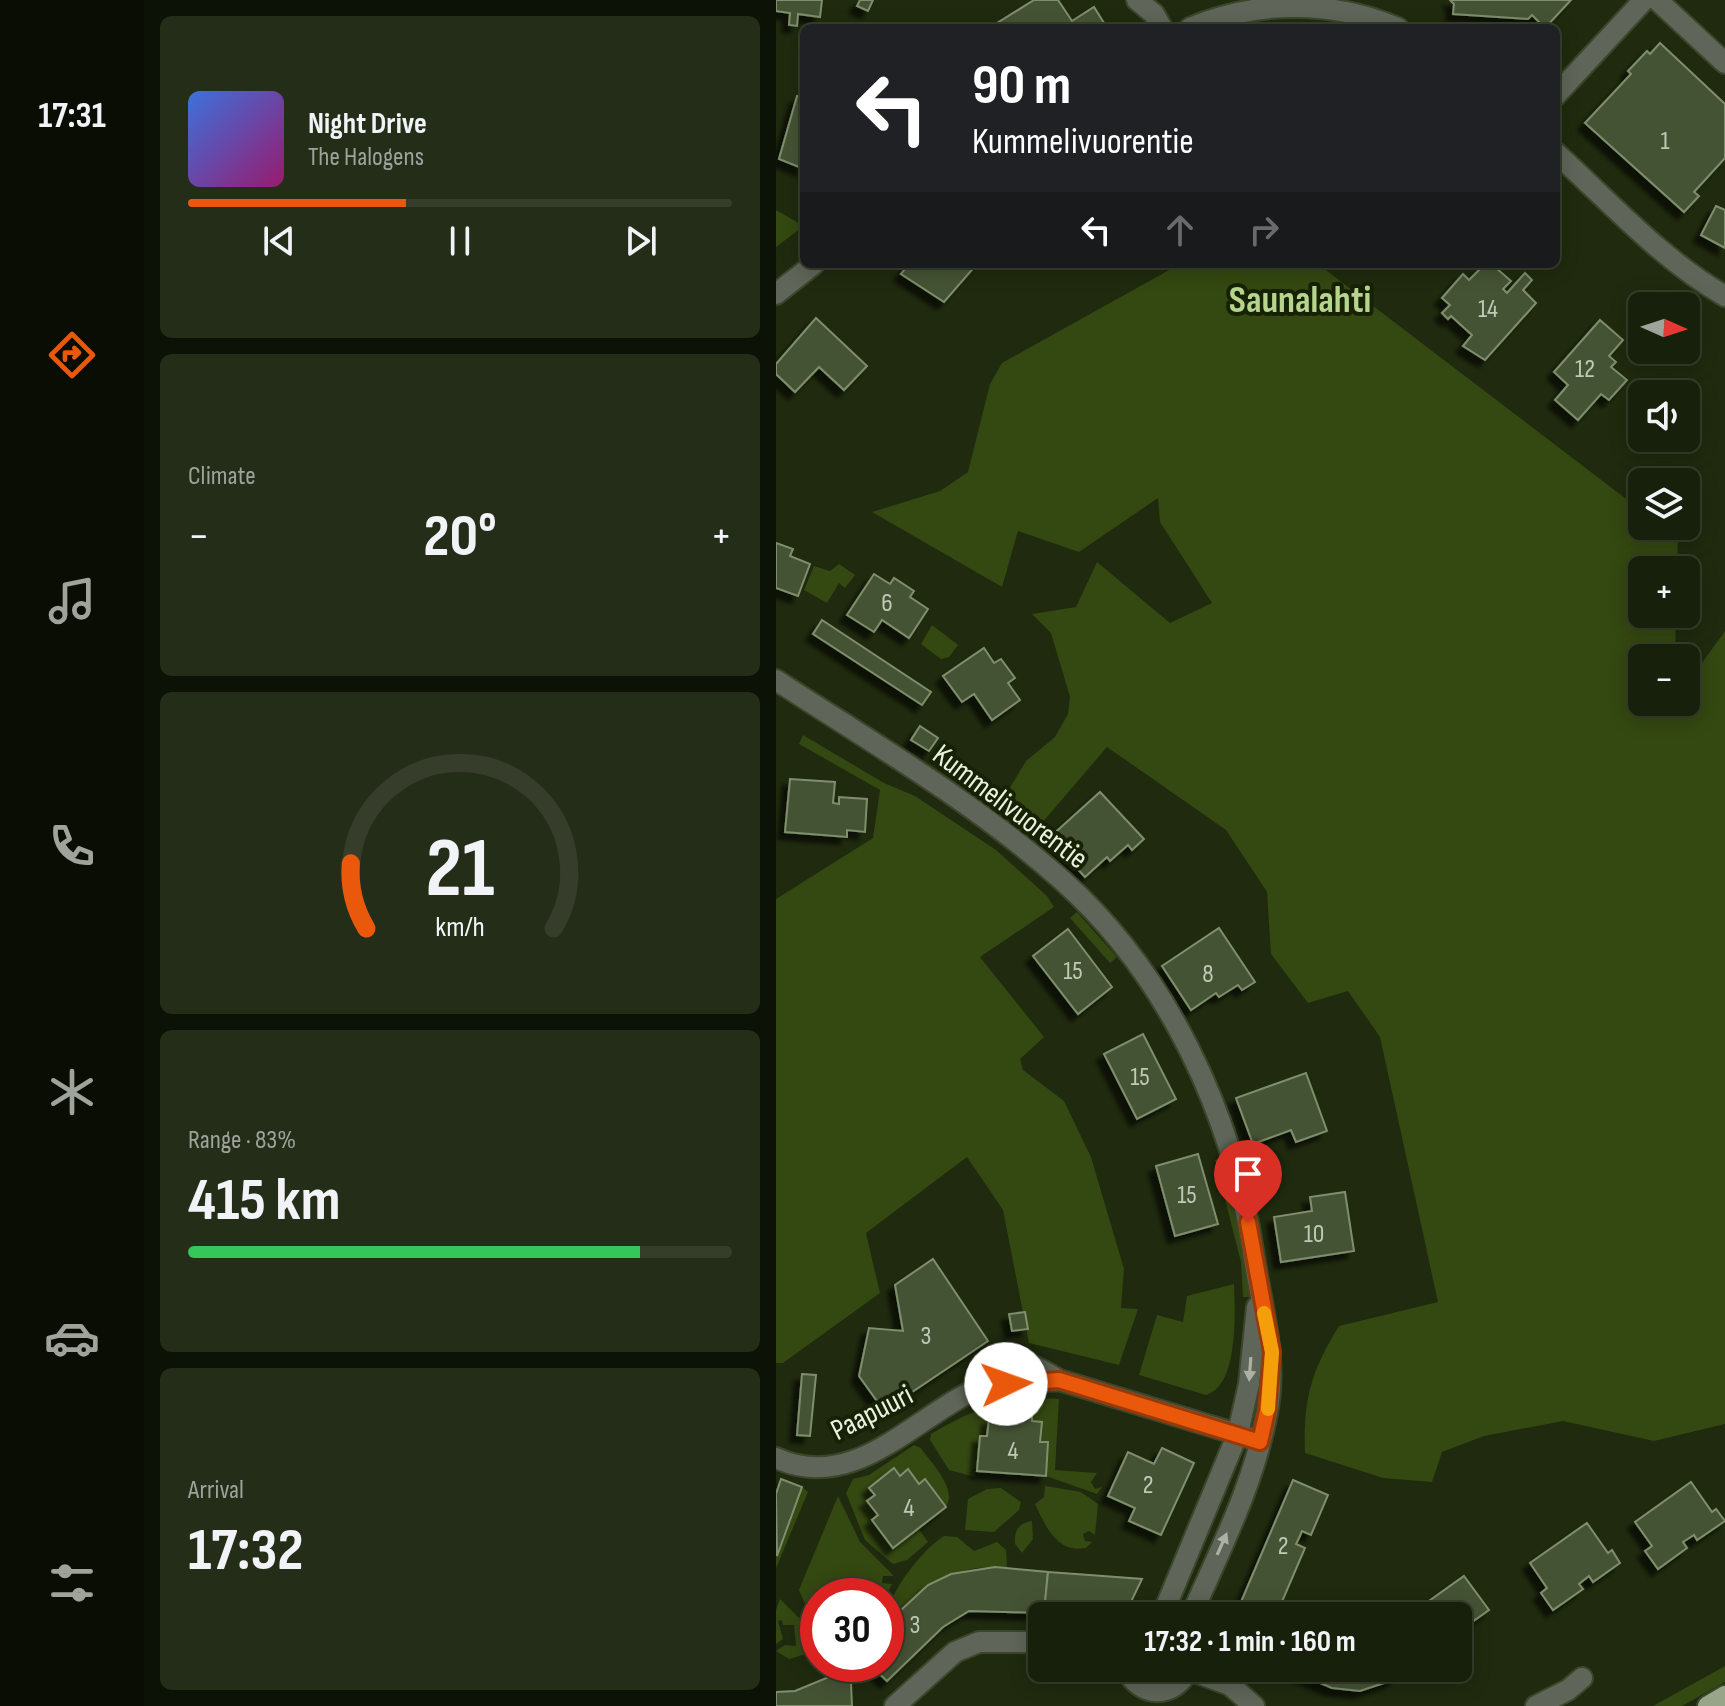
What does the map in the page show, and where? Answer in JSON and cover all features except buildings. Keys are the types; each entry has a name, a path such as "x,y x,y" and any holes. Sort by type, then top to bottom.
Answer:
{"main road":[{"path":"1708,1706 1725,1696"}],"street":[{"path":"1137,0 1154,14 1160,24"},
{"path":"1560,91 1644,0"},
{"path":"1657,0 1725,63"},
{"path":"1200,24 1228,13 1295,4 1348,11 1386,24"},
{"path":"1560,157 1675,261 1725,296"},
{"path":"776,294 809,268"},
{"name":"Kummelivuorentie","path":"776,680 1006,833 1066,883 1149,980 1181,1032 1208,1092 1241,1191 1272,1352 1269,1399 1250,1480 1197,1602"},
{"name":"Kummelivuorentie","path":"1168,1602 1238,1433 1249,1384 1259,1291"},
{"name":"Paapuuri","path":"776,1458 826,1467 855,1462 988,1384 1059,1380 1260,1442"},
{"path":"895,1706 955,1652 979,1642 1028,1643"},
{"path":"1536,1706 1568,1690 1582,1678"},
{"path":"1134,1682 1148,1699 1183,1682 1230,1685 1254,1706"}],"green space":[{"path":"776,210 800,224 800,229 776,247"},
{"path":"1173,268 1323,268 1628,500 1628,540 1678,540 1677,556 1628,556 1628,628 1676,628 1675,644 1628,644 1628,716 1700,716 1700,666 1725,631 1725,1424 1654,1441 1563,1421 1484,1436 1442,1452 1432,1482 1383,1478 1305,1453 1307,1401 1311,1386 1339,1326 1438,1302 1380,1037 1348,991 1308,1003 1271,954 1267,892 1226,830 1107,747 1042,823 1003,799 1026,761 1055,737 1068,714 1070,697 1051,633 1032,614 1076,607 1097,562 1170,623 1212,603 1160,522 1158,498 1079,552 1018,531 1002,587 872,512 940,491 968,472 990,384 1002,363"},
{"path":"839,564 855,575 845,588 839,583 827,603 804,590 814,566 830,571"},
{"path":"932,625 958,645 949,657 941,659 921,644"},
{"path":"803,735 884,783 915,796 996,850 1047,896 1054,907 980,957 1044,1037 1020,1059 1023,1070 1064,1101 1091,1157 1124,1269 1121,1308 1138,1309 1119,1365 1029,1343 1003,1210 967,1157 866,1233 880,1293 783,1363 776,1363 776,899 873,838 880,790 799,744"},
{"path":"1077,912 1117,957 1110,963 1070,918"},
{"path":"1224,1157 1249,1270 1250,1297 1243,1297 1241,1262 1215,1160"},
{"path":"1234,1284 1233,1347 1230,1363 1217,1389 1206,1395 1139,1375 1157,1315 1183,1322 1187,1296"},
{"path":"1059,1399 1055,1470 1097,1473 1091,1482 1095,1489 1102,1487 1097,1494 1046,1476 1048,1443 1040,1442 1042,1422 1032,1421 1032,1412 999,1411 999,1419 989,1418 987,1436 980,1436 975,1477 949,1470 930,1440 931,1434 947,1425 992,1406 1023,1400"},
{"path":"914,1445 921,1448 942,1476 949,1500 946,1507 925,1480 919,1484 908,1470 900,1476 894,1469 869,1487 875,1495 867,1501 878,1515 872,1520 893,1547 918,1528 928,1542 907,1560 893,1564 865,1540 846,1493 853,1479 869,1475"},
{"path":"1045,1486 1081,1492 1098,1504 1095,1535 1089,1531 1083,1534 1085,1541 1092,1542 1086,1548 1067,1547 1048,1529 1035,1504 1044,1497"},
{"path":"802,1487 808,1492 776,1568 776,1556"},
{"path":"1001,1488 1021,1502 1019,1510 994,1532 965,1530 968,1499 987,1489"},
{"path":"838,1496 860,1542 893,1576 883,1578 804,1578"},
{"path":"1032,1521 1033,1539 1022,1553 1015,1544 1015,1535 1020,1526"},
{"path":"944,1536 957,1537 974,1551 997,1542 1006,1550 1007,1568 987,1567 954,1574 926,1589 904,1607 904,1579"},
{"path":"780,1599 800,1619 800,1656 789,1659 776,1651 785,1645 796,1646 794,1625 783,1625 782,1620 778,1621 783,1639 776,1644 776,1610"},
{"path":"1725,1666 1725,1682 1682,1706 1653,1706"}],"slow traffic":[{"path":"1264,1313 1272,1352 1268,1409"}],"district":[{"name":"Saunalahti","path":"1300,300"}],"route":[{"path":"1006,1384 1059,1380 1260,1442 1267,1411 1272,1352 1248,1222"}]}
